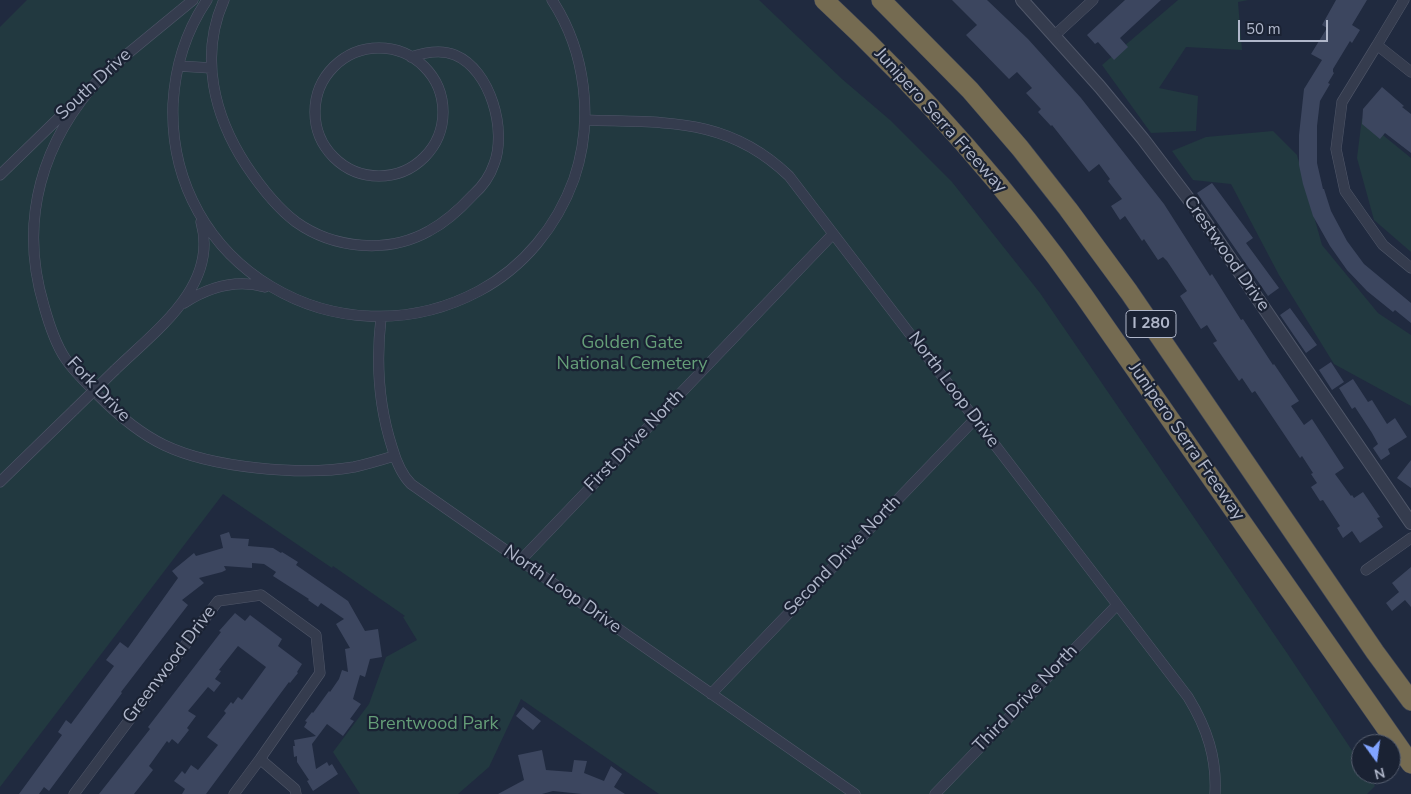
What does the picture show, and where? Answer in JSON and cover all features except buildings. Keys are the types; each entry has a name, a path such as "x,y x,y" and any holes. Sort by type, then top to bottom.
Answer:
{"highway":[{"name":"Junipero Serra Freeway","path":"824,0 936,112 988,171 1037,232 1089,303 1408,760 1411,778"},
{"name":"Junipero Serra Freeway","path":"881,0 934,52 987,110 1079,222 1411,701"},
{"path":"1390,673 1411,694"}],"street":[{"name":"South Drive","path":"0,175 102,76 193,0"},
{"path":"0,482 181,305 197,279 204,253 203,227 180,168 173,112 178,66 188,36 207,0"},
{"path":"224,0 213,35 212,68 218,104 229,135 249,169 279,206 306,228 327,238 353,245 380,245 411,239 429,232 452,215 473,195 486,180 494,164 499,145 499,127 492,100 470,64 456,56 441,52 426,52 411,57 388,49 362,50 340,61 324,80 315,104 317,128 328,150 347,167 371,175 395,173 418,162 434,144 442,120 440,96 430,74 411,57"},
{"path":"181,305 208,290 235,283 259,285 308,305 334,313 381,318 414,314 450,305 492,284 523,259 549,230 570,188 580,155 585,120 583,82 575,49 552,0"},
{"name":"Crestwood Drive","path":"1022,0 1055,35 1143,139 1197,210 1411,523"},
{"path":"1055,35 1093,0"},
{"path":"1404,0 1342,102 1336,149 1345,191 1383,245 1411,268"},
{"path":"1377,45 1411,72"},
{"path":"178,66 212,68"},
{"name":"Fork Drive","path":"102,76 77,104 53,146 41,180 34,218 34,256 40,291 56,342 70,365 111,408 134,427 165,445 198,458 243,466 311,470 353,467 394,456"},
{"name":"North Loop Drive","path":"585,120 690,125 712,130 735,138 764,155 785,172 1188,697 1201,719 1213,756 1214,794"},
{"path":"196,207 213,234 234,258 257,278 280,293"},
{"name":"First Drive North","path":"520,561 834,234"},
{"name":"North Loop Drive","path":"381,318 378,351 379,385 385,424 394,456 403,475 411,484 855,794"},
{"name":"Second Drive North","path":"711,694 975,419"},
{"path":"1366,570 1411,538"},
{"name":"Greenwood Drive","path":"74,794 218,601 261,595 316,634 320,673 260,759"},
{"name":"Third Drive North","path":"935,794 1117,605"},
{"path":"234,794 260,759 295,790 296,794"}],"green space":[{"name":"Golden Gate National Cemetery","path":"27,0 759,0 842,79 890,120 952,182 1040,293 1351,749 1351,784 1374,784 1375,786 1367,794 659,794 521,699 489,767 458,794 360,794 333,752 369,704 386,657 417,640 403,617 405,616 223,494 0,787 0,27"},
{"path":"1178,0 1248,0 1238,2 1242,50 1186,47 1159,88 1198,96 1196,131 1151,133 1102,65"},
{"path":"1362,118 1411,158 1411,252 1374,220 1357,158"},
{"path":"1273,131 1297,155 1322,245 1378,313 1411,335 1411,406 1334,364 1279,275 1231,184 1193,180 1172,151 1206,137"}],"park label":[{"name":"Brentwood Park","path":"433,725"}]}
